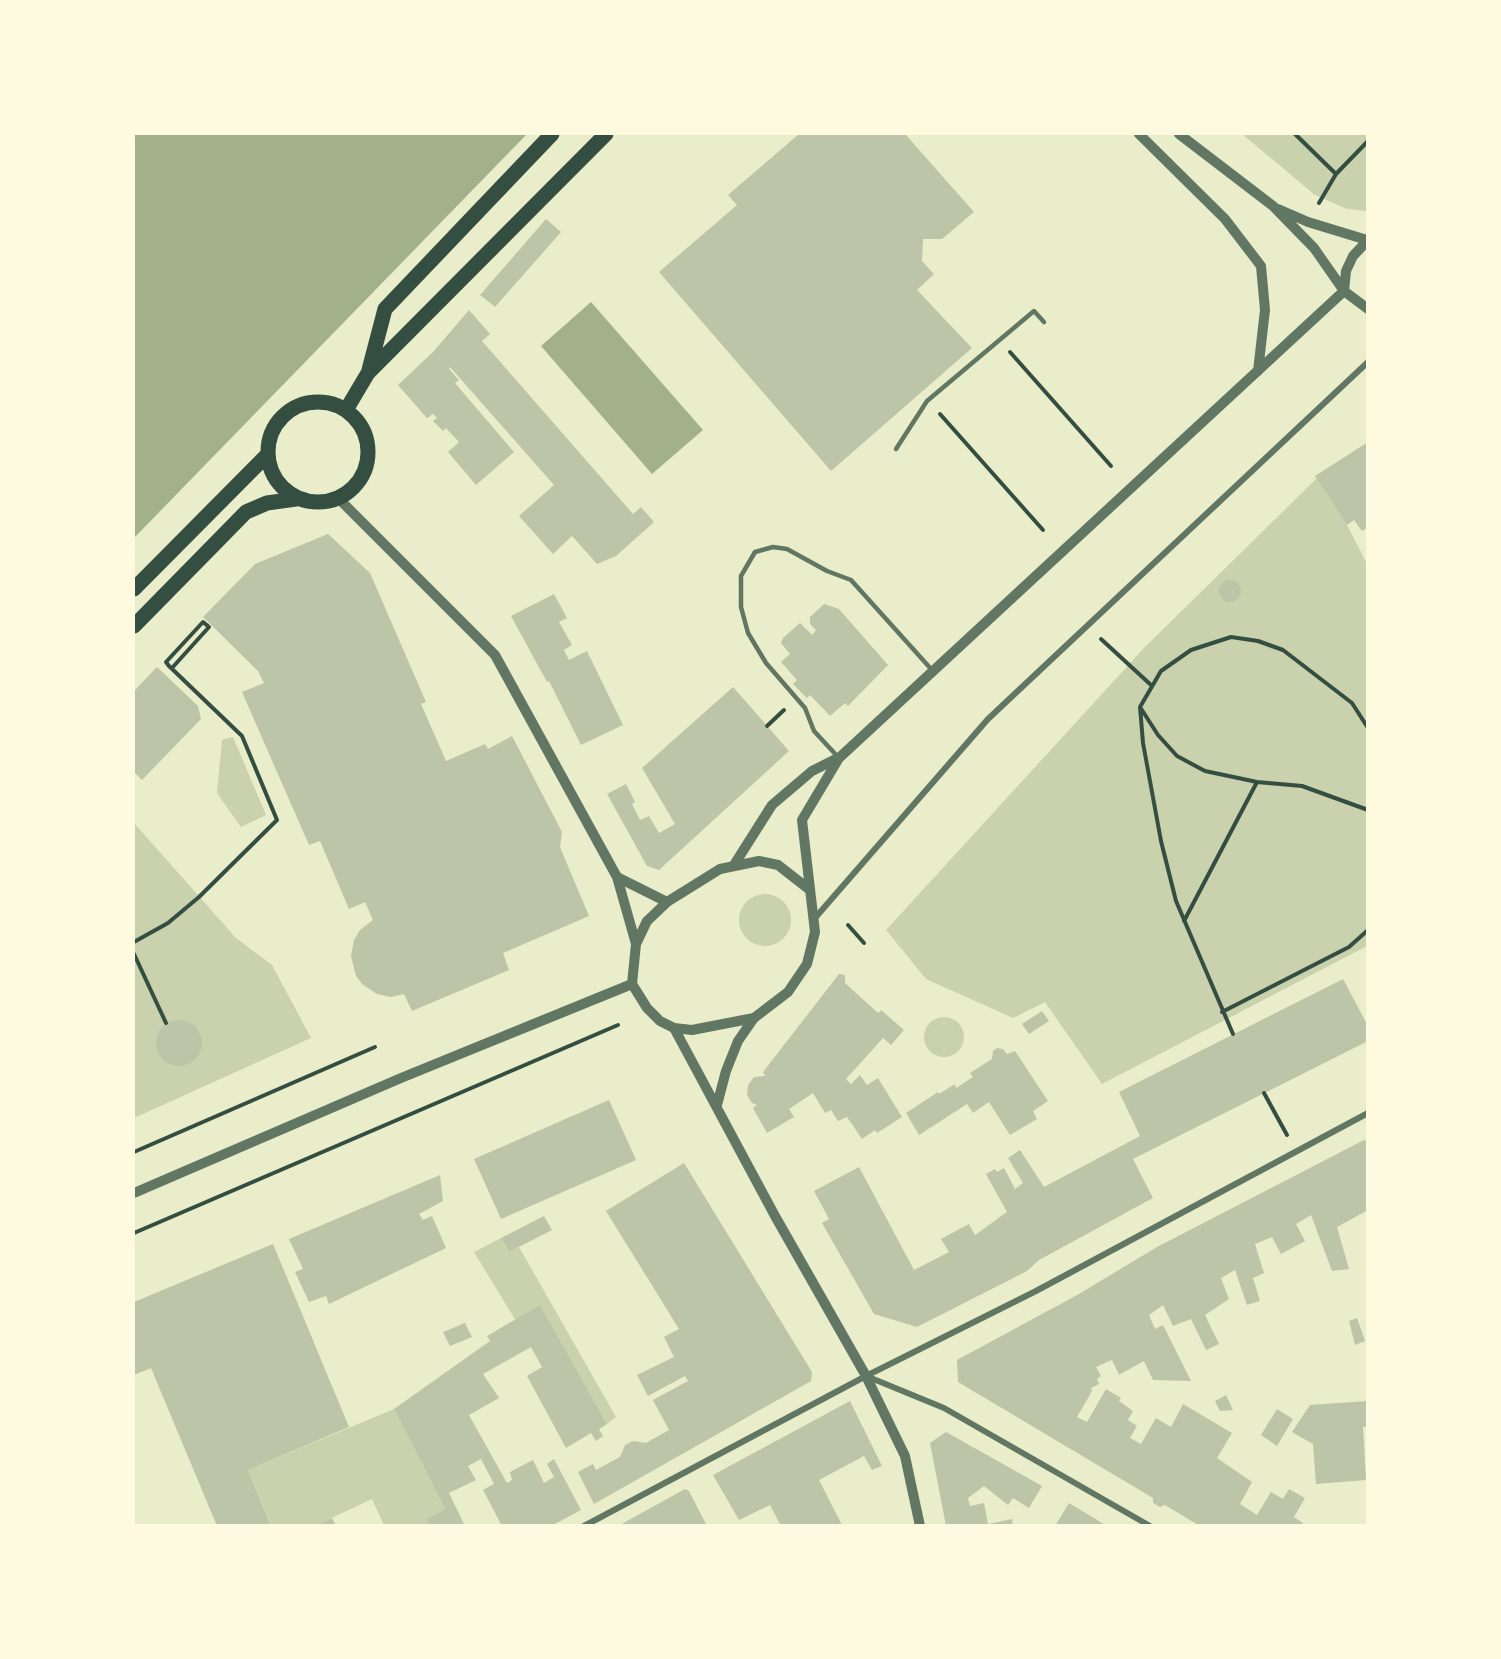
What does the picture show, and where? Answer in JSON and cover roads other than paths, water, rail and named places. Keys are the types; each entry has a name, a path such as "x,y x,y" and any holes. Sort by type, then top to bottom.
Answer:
{"main road":[{"path":"368,373 385,309 552,134"},
{"path":"346,410 368,373 606,134"},
{"path":"134,626 246,512 267,503 296,499 325,503 339,499 356,486 366,467 368,445 361,425 346,410 331,403 315,402 292,409 275,425 268,440 267,455 271,473 282,488 296,499"},
{"path":"134,589 267,455"}],"street":[{"path":"1139,134 1225,219 1261,267 1265,310 1258,371"},
{"path":"1179,134 1273,206 1314,248 1344,291 1368,309"},
{"path":"734,865 772,805 812,771 839,758 1344,291 1346,271 1353,256 1367,240 1308,222 1273,206"},
{"path":"814,918 988,719 1368,362"},
{"path":"339,499 495,655 617,877 636,944"},
{"path":"717,1105 734,1051 754,1018 788,992 807,964 814,940 814,918 802,819 839,758"},
{"path":"754,1018 692,1030 674,1028 660,1021 647,1008 632,984 636,944 647,921 667,902 702,878 720,869 759,861 778,865 810,890"},
{"path":"617,877 667,902"},
{"path":"134,1193 400,1078 632,984"},
{"path":"674,1028 775,1216 866,1376 905,1456 920,1526"},
{"path":"584,1526 866,1376 1036,1291 1368,1113"},
{"path":"866,1376 944,1408 1150,1526"}],"lane":[{"path":"896,449 927,400 1034,311 1044,322"},
{"path":"839,758 814,732 805,708 766,663 748,633 741,607 741,576 755,552 773,547 787,549 851,580 934,672"}]}
